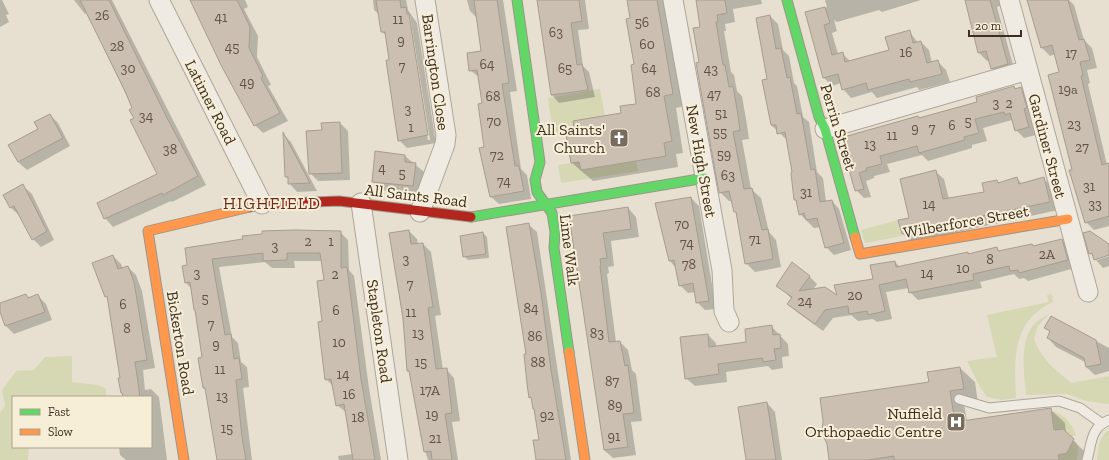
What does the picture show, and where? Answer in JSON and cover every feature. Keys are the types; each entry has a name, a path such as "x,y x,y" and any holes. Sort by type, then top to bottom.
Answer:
{"street":[{"name":"Latimer Road","path":"159,0 262,204"},
{"name":"Barrington Close","path":"420,212 446,135 425,0"},
{"name":"Lime Walk","path":"517,0 540,162 536,180 537,192 552,213 555,232 554,248 585,460"},
{"name":"New High Street","path":"673,0 722,270 724,311 729,322"},
{"name":"Perrin Street","path":"787,0 819,117 825,129 860,254 868,253"},
{"name":"Gardiner Street","path":"1009,0 1088,292"},
{"path":"825,129 1028,70"},
{"name":"All Saints Road","path":"148,231 262,204 339,201 469,217 705,178"},
{"name":"Stapleton Road","path":"361,203 398,460"},
{"name":"Wilberforce Street","path":"868,253 1068,219"},
{"name":"Bickerton Road","path":"148,231 184,460"}],"lane":[{"path":"959,398 990,408 1059,401 1080,408 1105,421 1092,438 1087,460"}],"green space":[{"path":"600,89 605,116 575,130 553,133 548,98"},
{"path":"636,161 638,171 561,183 558,165 579,162 581,170"},
{"path":"898,220 902,236 865,243 861,230"},
{"path":"1052,294 1053,302 1040,310 1030,319 1018,342 1015,369 1016,398 1002,400 987,397 980,387 967,361 997,357 987,315 1049,302 1047,295"},
{"path":"1050,313 1038,326 1034,338 1040,352 1055,369 1072,383 1109,376 1109,404 1086,401 1067,394 1026,395 1024,377 1024,349 1026,340 1029,331 1034,324"},
{"path":"72,356 72,382 98,385 106,389 106,396 12,396 12,448 29,448 28,460 0,460 0,413 5,406 2,390 16,371 34,370 45,357"},
{"path":"1051,412 1064,416 1076,435 1072,437 1063,429 1054,430"},
{"path":"1109,429 1109,460 1097,460 1100,443 1103,436"},
{"path":"1075,441 1078,447 1077,460 1059,460 1058,455 1067,453 1072,442"}],"building":[{"path":"80,0 109,0 168,120 198,176 163,195 162,193 104,219 97,203 157,174 130,120 134,118 129,110 132,108 125,91"},
{"path":"190,0 237,0 250,27 249,48 263,76 261,78 280,113 254,126 222,67"},
{"path":"376,0 400,0 401,8 406,7 407,14 409,14 428,135 398,141 386,60 389,60 385,32 381,32"},
{"path":"474,0 497,0 509,83 502,84 515,166 519,166 524,191 490,197 479,148 484,147 478,104 482,103 477,70 469,71 467,53 481,51"},
{"path":"537,0 579,0 582,21 571,23 577,65 582,64 588,90 551,95"},
{"path":"627,0 657,0 673,94 664,96 672,141 664,143 666,156 581,170 579,162 571,163 566,135 575,134 573,121 621,113 620,106 636,104 631,65 634,64 626,19 630,18"},
{"path":"696,0 725,0 727,13 717,15 718,22 716,22 723,65 725,65 729,87 733,86 738,115 740,130 733,132 744,189 752,188 762,230 768,229 773,259 745,264 736,212 734,212 729,191 719,193 696,63 699,62 693,28 700,27"},
{"path":"965,0 990,0 1008,64 991,69 986,51 978,53"},
{"path":"1027,0 1068,0 1079,40 1084,39 1090,60 1080,62 1083,75 1081,76 1102,165 1109,163 1109,216 1085,223 1069,170 1072,170 1048,75 1059,72 1052,45 1041,48"},
{"path":"825,7 830,23 824,25 832,55 843,52 845,62 889,50 885,37 910,30 913,43 921,41 927,63 938,60 942,74 910,82 909,79 868,90 866,83 842,90 838,74 823,78 805,12"},
{"path":"770,15 776,49 781,48 787,78 790,77 797,114 801,113 811,170 815,169 820,202 832,200 844,243 825,248 817,218 806,220 804,213 799,215 796,200 794,200 792,172 785,132 777,134 776,125 771,125 762,80 767,79 756,18"},
{"path":"1014,86 1015,89 1021,87 1027,108 1024,109 1029,127 1015,131 1010,113 1005,115 1004,112 975,119 979,133 964,137 965,140 919,153 917,146 880,156 882,164 866,168 867,170 859,173 864,189 855,191 840,138 918,116 919,118 977,102 976,97"},
{"path":"50,114 63,138 18,162 8,145 38,129 34,122"},
{"path":"340,122 342,173 309,174 306,131 322,130 321,123"},
{"path":"283,132 310,183 288,184 288,177 285,177"},
{"path":"375,151 405,155 405,162 416,163 413,186 372,182"},
{"path":"936,170 943,199 984,192 982,183 997,180 998,183 1017,177 1019,184 1044,177 1050,202 954,222 955,225 902,234 898,220 909,218 900,179"},
{"path":"23,184 47,231 32,240 14,206 10,208 3,195"},
{"path":"691,197 709,301 696,303 693,283 679,286 674,260 669,261 655,203"},
{"path":"628,207 631,229 603,233 607,258 600,259 600,266 609,342 620,341 625,366 628,365 634,413 623,414 628,447 604,450 569,216"},
{"path":"529,223 566,460 536,460 533,440 539,440 534,409 531,397 529,398 524,354 526,354 506,227"},
{"path":"409,230 411,244 423,243 433,307 428,308 436,369 447,368 452,413 445,414 452,460 432,460 431,451 424,452 409,371 407,371 403,318 389,233"},
{"path":"262,231 341,231 341,268 347,267 361,379 375,460 353,460 344,404 336,406 331,379 325,380 318,322 322,321 317,281 324,280 320,253 287,253 287,260 263,261 263,253 212,259 225,335 231,334 234,359 239,358 242,379 236,380 246,460 217,460 205,388 203,388 198,358 202,357 190,282 185,283 182,266 187,265 185,248 243,239 242,236 262,234"},
{"path":"1090,231 1109,244 1109,255 1094,260 1092,253 1089,254 1083,233"},
{"path":"483,232 486,254 463,257 460,236"},
{"path":"1062,239 1068,260 1019,273 1018,270 1010,271 1009,266 973,274 974,280 909,293 906,279 879,285 885,311 868,315 867,311 849,314 848,306 825,310 815,324 787,304 792,297 776,286 792,262 810,276 799,291 825,287 837,295 834,285 873,279 870,265 895,261 896,267 968,252 968,254 997,247 998,251 1032,244 1033,246"},
{"path":"113,255 118,269 128,266 134,282 147,360 135,362 140,396 123,396 121,393 107,296 105,297 92,263"},
{"path":"26,294 28,298 38,294 45,312 5,326 0,312 0,303"},
{"path":"1051,316 1096,340 1101,364 1086,367 1084,358 1047,338 1050,331 1044,328"},
{"path":"772,325 773,335 780,334 781,348 774,349 776,360 763,362 762,358 718,364 719,374 685,379 680,337 708,334 709,347 746,342 745,329"},
{"path":"960,367 964,389 950,391 955,422 1051,408 1054,430 1063,429 1074,439 1067,453 1058,455 1059,460 894,460 894,456 868,460 829,460 827,444 822,433 823,421 820,398 929,382 927,372"},
{"path":"767,402 776,460 746,460 738,407"}],"traffic: fast":[{"path":"517,0 540,162 535,180 537,192 552,213 555,232 554,248 569,352"},
{"path":"787,0 819,117 825,129 855,237"},
{"path":"471,217 705,178"}],"traffic: slow":[{"path":"184,460 148,231 250,207"},
{"path":"855,237 860,254 1068,219"},
{"path":"569,352 585,460"}],"traffic: jam":[{"path":"250,207 262,204 339,201 471,217"}],"place":[{"name":"All Saints' Church","path":"619,138"},
{"name":"Nuffield Orthopaedic Centre","path":"956,422"}],"district":[{"name":"HIGHFIELD","path":"272,203"}]}
